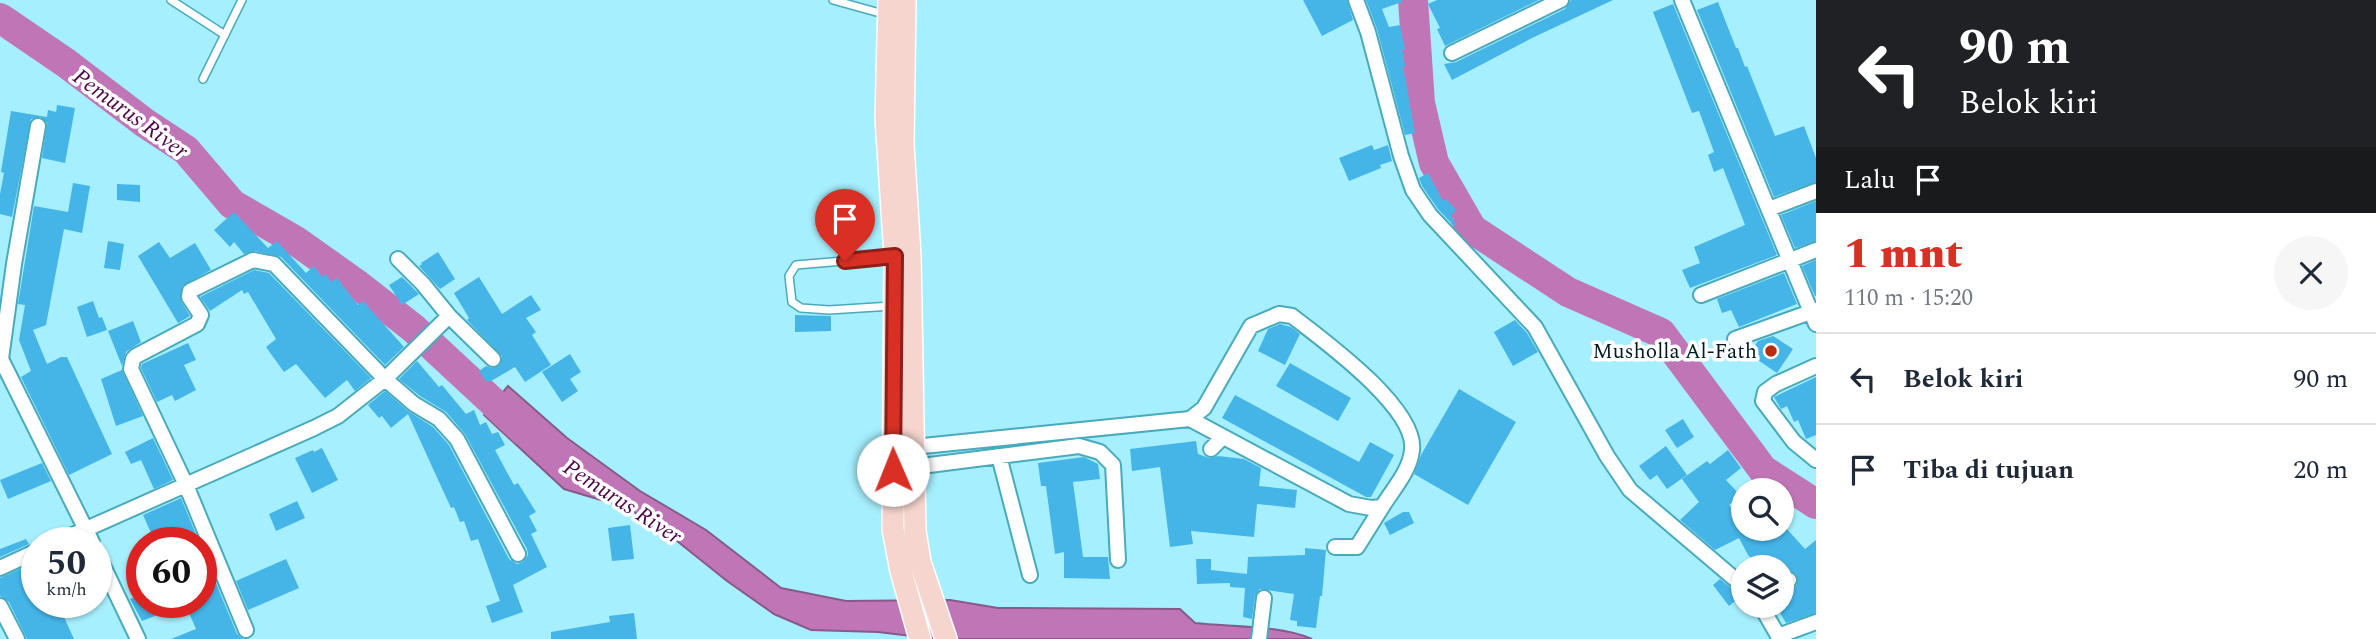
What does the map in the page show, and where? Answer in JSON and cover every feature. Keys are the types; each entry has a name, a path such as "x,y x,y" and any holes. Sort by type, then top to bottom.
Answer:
{"main road":[{"path":"905,0 902,306 906,461 915,531 910,567 920,639"},
{"path":"888,8 886,118 902,256"},
{"path":"902,306 906,461"},
{"path":"910,567 946,639"}],"street":[{"path":"1356,0 1368,32 1401,156 1413,190 1430,215 1535,327 1624,484 1731,576"},
{"path":"1452,53 1561,0"},
{"path":"1682,0 1814,315 1735,339"},
{"path":"38,126 13,264 1,359 85,527"},
{"path":"1769,209 1816,191"},
{"path":"1701,295 1816,250"},
{"path":"0,254 9,258 13,264"},
{"path":"398,259 423,284 444,321 493,359"},
{"path":"246,630 186,485 131,364 136,356 197,324 201,315 189,293 214,277 253,260 275,264 385,380 414,404 439,419 457,439 517,554"},
{"path":"906,461 1190,419 1204,408 1251,326 1279,314 1292,316 1356,365 1402,418 1412,435 1413,449 1409,465 1357,547 1335,547"},
{"path":"106,527 186,485 338,416 385,380 410,352 444,321"},
{"path":"1816,366 1776,384 1765,392 1763,401 1794,442 1816,460"},
{"path":"1190,419 1349,504 1382,507"},
{"path":"1211,449 1223,437"},
{"path":"906,461 999,456 1079,446 1092,448 1107,457 1113,465 1118,560"},
{"path":"999,456 1030,575"},
{"path":"0,568 21,558"},
{"path":"112,585 138,639"},
{"path":"1260,632 1264,598"},
{"path":"0,606 17,639"},
{"path":"1768,618 1779,637 1816,622"}],"lane":[{"path":"171,0 225,35"},
{"path":"203,79 242,0"},
{"path":"833,0 888,8"},
{"path":"902,256 796,265 789,276 792,302 801,308 829,310 902,306"}],"water":[{"path":"508,386 567,438 640,491 706,530 781,588 846,601 950,600 998,608 1180,609 1195,623 1285,631 1312,639 937,639 878,632 811,630 774,614 628,508 564,489 484,415"}],"building":[{"path":"1303,0 1347,0 1353,20 1322,36"},
{"path":"1366,0 1402,0 1382,9 1389,27 1400,25 1405,50 1402,50 1403,66 1415,133 1405,135 1377,29"},
{"path":"1437,0 1539,0 1445,46 1437,29 1440,28 1428,4"},
{"path":"1571,0 1613,0 1452,80 1444,64 1456,62 1565,9"},
{"path":"1718,2 1775,136 1804,126 1816,158 1816,182 1774,197 1697,10"},
{"path":"1673,4 1777,255 1690,288 1682,270 1700,263 1694,247 1745,225 1723,168 1714,172 1708,155 1714,152 1699,111 1692,113 1653,12"},
{"path":"57,105 75,108 65,163 42,158 47,123 40,117 31,119 12,217 0,214 4,173 1,172 11,111 47,117 48,110 56,112"},
{"path":"1372,145 1374,150 1388,145 1392,161 1349,181 1339,158"},
{"path":"1428,173 1443,201 1446,199 1456,210 1451,215 1456,225 1438,209 1422,186 1419,178"},
{"path":"73,183 90,186 82,233 64,229 46,325 33,330 47,364 67,357 112,454 69,475 21,377 31,371 19,340 25,305 18,304 34,206 68,212"},
{"path":"117,184 140,185 140,202 117,200"},
{"path":"1816,201 1816,241 1795,248 1781,215"},
{"path":"234,212 268,248 277,241 306,273 314,266 322,277 326,274 331,282 337,278 358,305 363,301 404,347 385,365 281,257 255,251 244,254 234,242 230,247 214,230"},
{"path":"108,241 124,244 120,270 104,268"},
{"path":"159,242 170,258 195,243 211,270 182,286 181,301 190,316 178,323 138,256"},
{"path":"438,252 455,279 440,289 419,266"},
{"path":"1816,260 1816,296 1815,296 1802,266"},
{"path":"254,270 269,273 371,378 355,391 347,380 325,398 296,364 284,372 266,347 276,339 248,292 244,294 242,290 210,311 200,297"},
{"path":"1784,273 1797,304 1739,327 1731,310 1722,313 1717,299"},
{"path":"402,277 419,294 402,305 389,285"},
{"path":"479,277 502,314 531,295 541,310 526,318 536,332 532,335 551,365 525,382 515,367 491,381 486,381 479,371 486,366 499,366 502,356 467,320 469,318 454,293"},
{"path":"93,301 107,330 87,337 77,307"},
{"path":"795,315 831,316 831,331 795,332"},
{"path":"1515,320 1527,333 1538,352 1513,366 1494,332"},
{"path":"133,321 141,342 126,352 122,366 108,331"},
{"path":"1280,324 1291,327 1300,334 1285,365 1258,351 1268,329"},
{"name":"Musholla Al-Fath","path":"1773,336 1793,349 1777,373 1749,354 1758,341"},
{"path":"188,343 196,360 184,365 196,390 175,401 172,395 157,402 141,368 142,364"},
{"path":"570,354 581,372 570,379 578,391 562,402 542,372"},
{"path":"417,361 466,414 474,410 480,425 486,422 492,434 498,432 505,445 495,450 514,485 518,483 536,512 529,516 537,531 531,534 547,567 513,585 523,612 492,623 486,606 500,601 478,539 471,541 464,521 460,522 454,507 451,508 408,414 391,428 382,416 379,418 368,405 385,391 408,411 433,427 449,445 509,559 517,564 523,562 528,555 527,549 465,434 446,412 399,379"},
{"path":"1290,363 1351,398 1338,421 1276,386"},
{"path":"122,370 143,416 116,426 101,379"},
{"path":"1816,377 1816,435 1806,439 1798,420 1794,422 1787,406 1781,409 1774,397"},
{"path":"1459,389 1516,422 1468,505 1414,474 1421,455"},
{"path":"1235,395 1359,462 1370,442 1394,455 1371,497 1366,497 1222,418"},
{"path":"1683,419 1694,437 1677,448 1665,430"},
{"path":"153,438 173,480 154,489 141,460 131,464 125,452"},
{"path":"1196,441 1198,454 1209,458 1218,456 1244,459 1261,468 1259,486 1297,490 1295,508 1257,504 1254,537 1191,531 1193,544 1170,547 1160,467 1132,471 1130,449"},
{"path":"1666,446 1687,475 1667,489 1657,475 1650,480 1639,466"},
{"path":"322,448 338,480 312,493 295,458"},
{"path":"1728,450 1741,468 1726,480 1731,485 1729,505 1733,541 1715,550 1680,520 1699,502 1682,479 1707,461 1710,464"},
{"path":"1084,457 1098,464 1100,479 1073,482 1083,557 1108,557 1110,579 1064,578 1064,552 1055,554 1046,486 1041,486 1038,463"},
{"path":"42,463 51,481 8,499 0,480"},
{"path":"181,498 193,527 148,527 143,515"},
{"path":"297,501 305,518 276,531 269,514"},
{"path":"1403,512 1409,512 1414,523 1390,535 1384,523"},
{"path":"630,525 634,559 612,561 608,528"},
{"path":"1794,537 1805,549 1816,540 1816,613 1786,623 1783,618 1794,618 1794,588 1797,585 1794,555 1748,555 1741,541 1794,541"},
{"path":"21,541 21,548 0,557 0,549"},
{"path":"1305,548 1326,550 1316,628 1297,626 1297,621 1290,620 1294,594 1260,589 1255,596 1252,619 1243,617 1245,588 1230,587 1230,583 1197,584 1196,559 1211,559 1211,570 1247,574 1248,557 1305,555"},
{"path":"286,559 299,588 248,610 236,581"},
{"path":"21,569 21,618 64,618 74,639 27,639 9,602 0,596 0,578"},
{"path":"1720,579 1731,588 1731,604 1729,606 1713,585"},
{"path":"217,586 237,634 243,639 171,639 196,629 191,618 217,618"},
{"path":"634,613 637,639 551,639 551,632 610,622 609,616"}],"waterway":[{"path":"1413,0 1420,103 1434,163 1472,229 1568,292 1661,333 1763,470 1816,504"},
{"name":"Pemurus River","path":"0,18 186,150 232,204 296,241 413,328 523,430"}],"place":[{"name":"Musholla Al-Fath","path":"1771,351"}],"route":[{"path":"845,261 895,256 893,470"}]}
